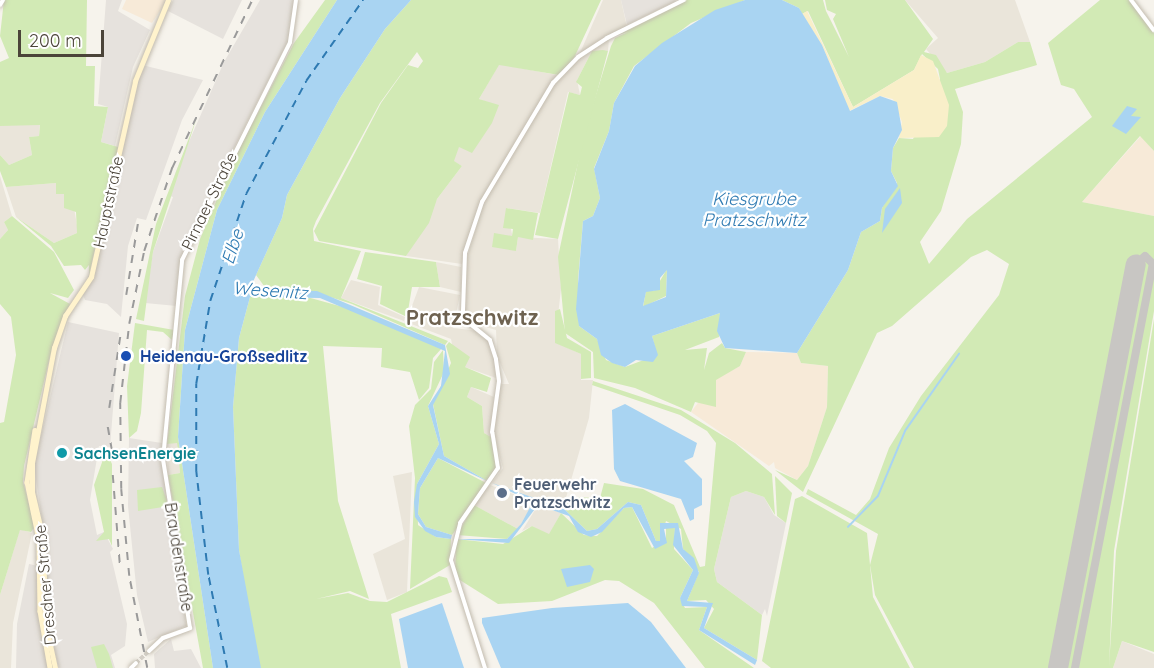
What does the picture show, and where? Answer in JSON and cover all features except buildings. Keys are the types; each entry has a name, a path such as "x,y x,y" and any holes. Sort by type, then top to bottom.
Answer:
{"main road":[{"name":"Hauptstraße","path":"33,503 27,468 63,321 91,277 137,73 168,0"},
{"name":"Dresdner Straße","path":"33,503 43,539 45,622 52,668"}],"street":[{"path":"0,5 3,0"},
{"name":"Pirnaer Straße","path":"166,487 164,446 184,252 290,42 296,0"},
{"path":"485,668 454,579 453,543 456,531 498,468 492,432 499,381 495,349 488,337 468,322 462,308 461,270 478,212 518,139 567,68 607,38 684,0"},
{"path":"1131,0 1154,30"},
{"name":"Braudenstraße","path":"149,651 163,638 190,628 178,535 166,487"},
{"path":"131,668 136,663"}],"shaded area":[{"path":"106,0 122,0 118,11 150,30 133,67 115,146 101,142 108,107 98,104"},
{"path":"126,0 167,0 152,23 122,9"},
{"path":"173,0 242,0 223,39 168,11"},
{"path":"260,0 294,0 288,41 184,247 177,306 145,303 153,252 173,197 168,195 176,171 224,62"},
{"path":"603,0 621,0 627,27 580,53"},
{"path":"621,0 675,0 676,1 627,25"},
{"path":"905,0 1015,0 1030,42 1018,42 985,62 947,73 926,49 938,38"},
{"path":"609,39 608,51 592,51 577,80 580,95 568,92 540,213 506,208 516,251 518,237 558,239 561,289 555,342 581,354 581,380 593,380 589,418 563,508 554,508 492,483 503,468 493,432 499,384 509,384 497,356 496,330 472,323 465,315 462,274 484,202 554,84 575,62"},
{"path":"499,64 557,75 482,200 462,264 406,256 437,199 462,166 453,161 459,146 491,120 487,102 479,99"},
{"path":"142,65 203,80 182,120 146,220 137,218 128,246 121,317 107,304 85,300 83,295 115,186"},
{"path":"19,122 40,124 39,136 29,137 32,155 9,165 0,155 0,126"},
{"path":"1141,136 1154,151 1154,216 1082,202"},
{"path":"0,176 12,216 4,222 8,230 0,239"},
{"path":"56,183 74,208 77,233 54,243 16,217 6,187"},
{"path":"436,262 461,267 461,292 440,287"},
{"path":"351,280 380,287 378,305 405,317 404,321 341,298"},
{"path":"419,287 460,295 453,328 479,331 488,338 494,350 496,378 465,367 465,355 453,349 451,339 406,322"},
{"path":"68,322 119,333 110,447 99,446 90,500 97,535 104,532 113,549 110,552 127,624 125,646 111,655 115,668 59,668 48,625 46,548 34,465"},
{"path":"746,352 797,353 801,363 828,366 827,407 808,466 797,480 775,468 774,462 769,466 691,412 716,379 740,366"},
{"path":"471,387 494,397 491,437 484,433 482,406 467,397"},
{"path":"129,438 162,443 185,610 186,626 148,642 137,595 128,506"},
{"path":"177,442 180,473 168,475 167,444"},
{"path":"412,472 407,592 387,600 373,554 405,539 393,476"},
{"path":"490,485 534,502 518,529 472,504"},
{"path":"746,491 764,497 774,515 786,523 767,616 765,609 762,615 717,582 714,569 731,497"},
{"path":"538,505 561,513 549,535 532,526 522,531"},
{"path":"20,529 32,533 13,623 11,668 0,668 0,595"},
{"path":"29,564 38,566 39,620 48,668 16,668 17,624"},
{"path":"171,639 174,651 191,649 201,668 155,668 154,654"},
{"path":"1122,641 1154,654 1154,668 1113,668"}],"green space":[{"path":"4,0 87,0 86,66 95,66 94,106 108,107 101,142 118,147 89,275 89,265 85,270 81,265 64,266 51,246 16,217 54,243 77,233 76,212 64,208 64,194 56,194 56,183 6,187 0,171 0,155 9,165 32,155 29,137 39,136 40,125 0,126 0,62 9,58 0,36"},
{"path":"325,0 337,0 265,112 217,210 185,330 178,437 213,668 203,668 168,475 180,473 177,443 167,444 185,296 200,239 236,155 294,43"},
{"path":"411,0 601,0 574,58 559,75 499,65 479,99 499,105 492,123 472,153 459,147 454,161 462,166 437,199 429,223 406,256 319,241 314,231 381,103 408,65 418,68 423,61 417,52 380,103 316,221 313,229 314,241 361,251 341,298 448,341 445,345 352,304 299,287 267,290 256,275 282,218 287,195 340,98 385,29"},
{"path":"686,0 745,0 691,23 634,66 614,103 609,131 594,168 600,198 593,216 583,221 578,280 579,326 597,339 606,360 625,367 657,355 652,336 720,313 719,337 685,350 707,348 704,370 709,353 722,343 725,348 746,352 740,366 716,380 716,407 695,402 691,412 635,388 594,378 593,352 565,333 558,257 584,134 611,46 615,38 628,32 611,37"},
{"path":"782,0 823,0 826,11 849,57 833,19 836,14 827,10 825,0 905,0 933,39 924,52 936,55 947,73 985,62 1018,42 1030,42 1037,65 955,89 963,112 961,144 941,211 920,242 929,264 967,219 1092,117 1074,89 1061,85 1048,43 1100,0 1129,0 1154,32 1154,151 1140,136 1082,202 1154,216 1154,311 1114,551 1109,667 1116,551 1154,319 1154,652 1122,641 1113,668 914,668 875,595 870,565 878,534 806,494 808,489 856,515 870,499 889,448 921,396 999,295 1009,264 987,250 971,257 892,326 877,333 803,492 775,470 797,480 808,466 827,407 828,366 801,363 797,353 848,270 861,232 880,221 882,208 897,183 891,171 893,148 899,138 913,139 940,79 938,69 922,54 914,70 853,107 808,11 802,14 799,8"},
{"path":"592,51 608,51 558,239 535,235 569,92 580,95 582,87 576,82"},
{"path":"197,117 153,252 144,321 136,319 156,224"},
{"path":"506,208 538,213 533,240 518,237 516,251 492,247 494,233 512,236 513,229 503,228"},
{"path":"12,216 54,252 74,290 68,298 50,293 70,304 52,348 24,466 23,482 35,526 31,532 20,530 0,595 0,423 4,422 16,355 11,317 0,304 0,239 8,230 4,222"},
{"path":"365,252 436,262 440,287 412,287 407,317 380,304 382,286 357,279"},
{"path":"667,269 666,296 643,307 646,291 654,291"},
{"path":"296,294 354,310 442,348 433,358 429,388 419,400 410,372 381,367 382,348 323,346 338,501 369,599 350,591 316,599 348,593 370,601 387,602 439,576 447,578 452,592 391,614 401,668 261,668 256,657 239,550 233,407 239,338 250,297"},
{"path":"560,309 567,338 591,352 591,378 581,379 581,354 555,343 555,311"},
{"path":"135,323 174,330 172,340 163,332 147,330 141,413 137,431 129,438 127,386"},
{"path":"449,342 470,357 465,367 491,378 487,392 471,387 467,397 482,406 484,433 491,437 496,467 489,482 444,456 433,404 451,363 446,346"},
{"path":"443,350 444,372 428,406 439,444 417,484 418,525 436,537 451,539 450,565 410,589 415,478 409,426 415,405 431,389 434,362"},
{"path":"593,381 681,410 735,443 772,474 775,515 764,497 746,491 731,497 714,569 717,582 762,615 757,660 704,628 714,609 706,600 687,601 699,572 683,549 681,529 666,521 660,541 656,541 641,505 628,502 597,529 587,531 563,508 566,497 600,498 604,483 643,489 674,505 700,567 705,566 716,443 707,431 680,415 592,385"},
{"path":"106,451 112,464 112,546 109,539 96,541 104,532 94,485"},
{"path":"438,458 488,484 452,535 426,527 418,514 420,488"},
{"path":"775,476 792,493 786,523 777,516"},
{"path":"162,487 169,506 138,511 137,490"},
{"path":"802,496 867,533 873,597 910,668 771,668 762,661 795,499"},
{"path":"474,505 518,529 507,539 457,535"},
{"path":"632,507 652,548 666,538 666,527 675,528 674,549 693,570 680,598 685,608 707,607 699,630 754,668 705,668 654,603 619,581 605,580 552,601 498,604 455,577 456,539 503,544 532,526 549,534 561,513 584,535 597,536 624,508"},
{"path":"104,644 113,668 97,668 91,647"}],"sand":[{"path":"807,11 853,107 914,70 921,55 933,61 949,105 947,126 939,137 899,138 902,122 893,99 880,96 849,111 822,45 802,14"}],"water":[{"path":"337,0 411,0 385,29 340,98 287,195 282,218 252,284 262,290 317,291 445,345 450,374 433,405 444,456 489,482 438,458 420,488 418,514 426,527 452,535 451,539 436,537 425,531 415,517 414,502 417,484 439,444 428,406 441,386 445,351 320,298 250,297 239,338 233,407 239,550 261,668 213,668 178,437 185,330 217,210 265,112"},
{"name":"Kiesgrube Pratzschwitz","path":"745,0 782,0 799,8 822,45 850,111 880,96 897,102 902,130 893,148 891,171 898,186 882,208 880,221 861,232 848,270 797,353 725,348 717,331 720,313 652,336 658,355 653,362 636,360 625,367 612,363 601,355 597,339 579,326 576,309 583,221 593,216 600,198 594,169 609,131 614,103 635,66 662,43 715,10","holes":["667,270 666,297 643,306 646,292 660,290 660,278"]},
{"path":"1127,106 1137,109 1131,116 1141,117 1126,134 1112,126"},
{"path":"900,188 902,203 882,233 885,209"},
{"path":"625,404 697,443 693,457 684,461 702,479 702,505 694,509 694,519 690,521 681,499 620,481 614,469 612,410"},
{"path":"492,483 563,508 587,531 597,529 628,502 641,505 656,541 660,541 660,523 678,523 683,549 694,558 699,573 687,601 713,603 704,628 757,660 755,665 699,630 707,607 682,606 680,598 693,570 673,545 675,528 664,529 667,543 655,549 632,507 624,508 602,532 591,537 578,532 569,516 538,505 509,543 456,539 507,539 521,524 533,502"},
{"path":"590,565 594,569 590,582 567,587 561,569"},
{"path":"442,603 464,668 408,668 399,619"},
{"path":"628,603 651,622 686,668 501,668 482,623 482,618 552,608"}],"waterway":[{"path":"848,527 878,496 905,431 959,354"}],"ferry route":[{"path":"227,668 208,575 196,472 196,384 210,301 246,194 306,81 363,0"}],"taxiway":[{"path":"1075,668 1153,264 1145,256 1136,264"}],"runway":[{"path":"1058,668 1136,264"}],"tunnel":[{"path":"136,663 149,651"}],"railway":[{"path":"147,668 129,576 121,489 120,403 129,324 144,251 172,168 252,0"},
{"path":"126,295 138,222"},
{"path":"109,408 120,337"},
{"path":"108,427 113,456"},
{"path":"113,475 120,564"}],"place":[{"name":"Heidenau-Großsedlitz","path":"126,356"},
{"name":"SachsenEnergie","path":"62,453"},
{"name":"Feuerwehr Pratzschwitz","path":"502,493"}],"district":[{"name":"Pratzschwitz","path":"472,318"}],"water label":[{"name":"Elbe","path":"233,247"},
{"name":"Wesenitz","path":"270,291"}]}
